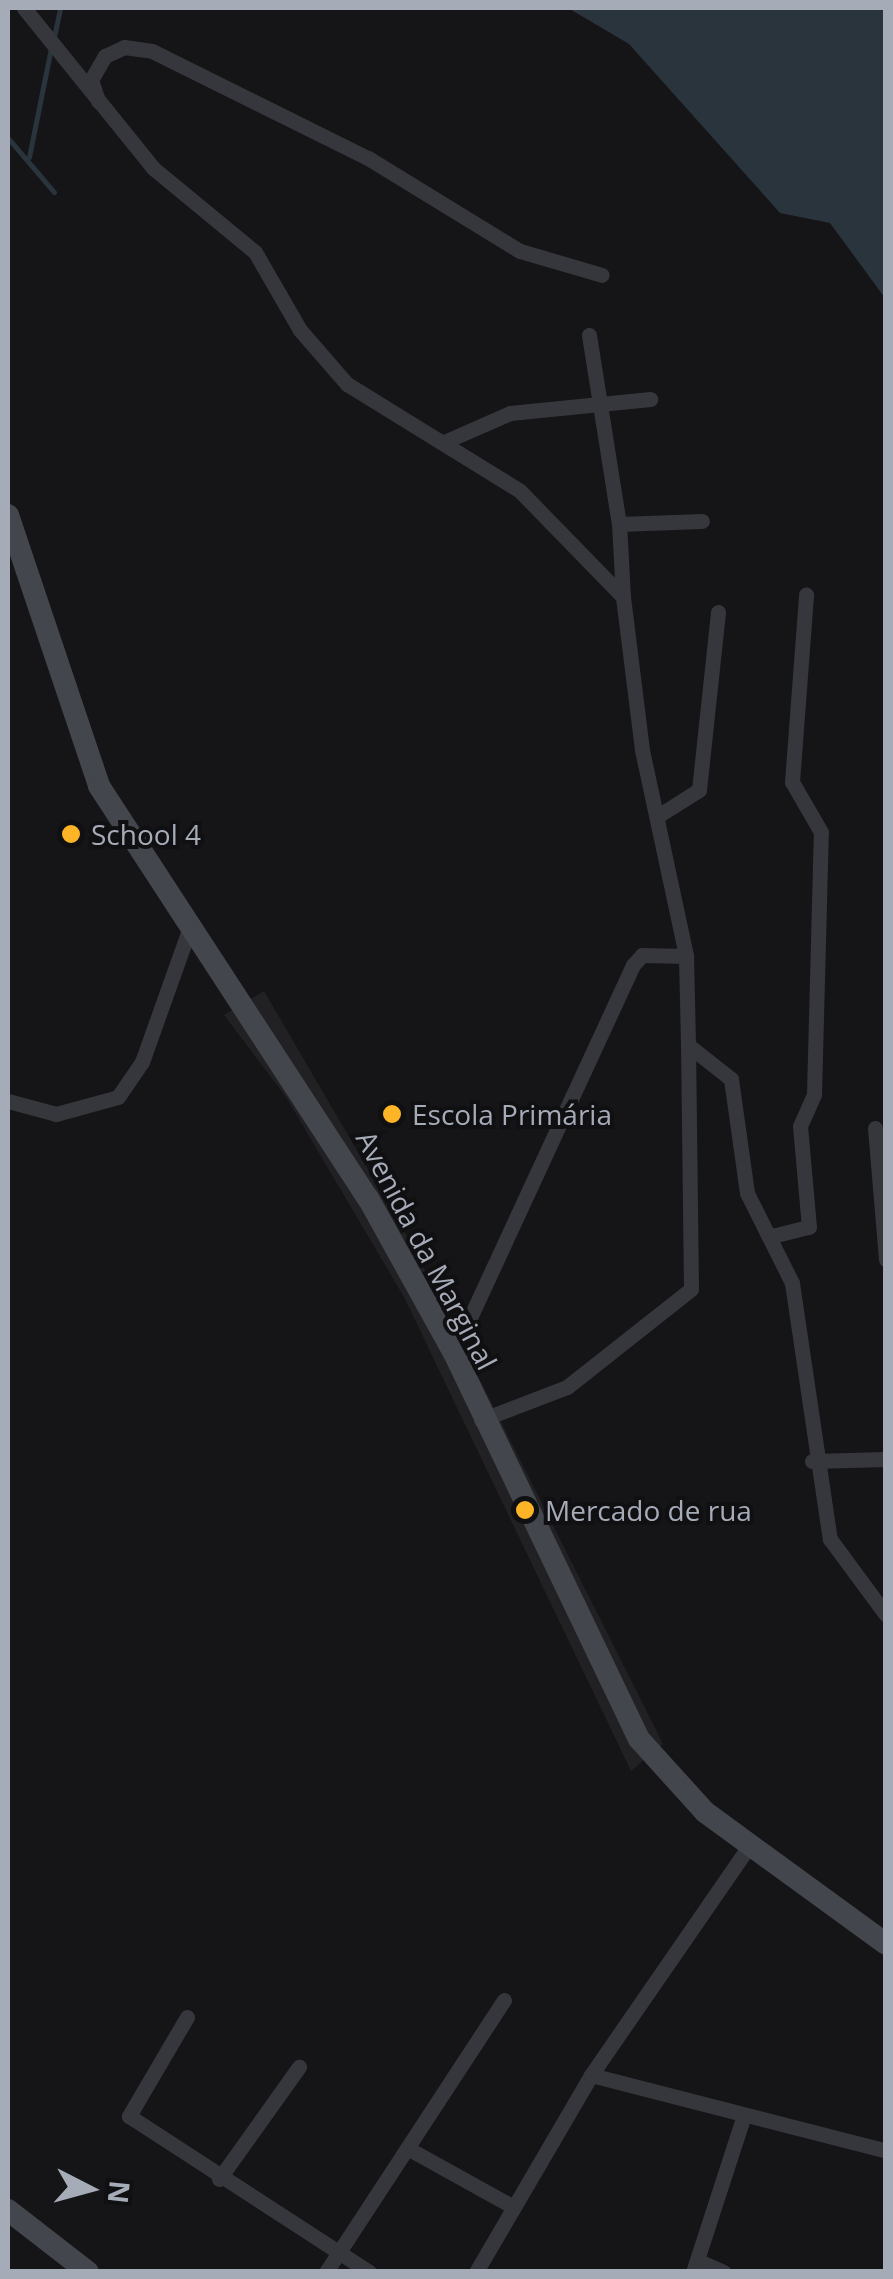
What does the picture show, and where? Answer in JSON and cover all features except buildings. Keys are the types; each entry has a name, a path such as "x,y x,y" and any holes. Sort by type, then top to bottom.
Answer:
{"street":[{"path":"24,8 60,64 153,168 255,252 300,330 347,384 444,442 549,514 622,597"},
{"path":"101,110 91,80 105,56 124,46 152,51 368,158 520,250 602,276"},
{"path":"481,1420 567,1387 691,1289 686,956 662,814 642,750 622,597 620,524 589,335"},
{"path":"444,442 510,413 650,399"},
{"name":"Avenida da Marginal","path":"8,515 99,786 189,930 316,1108 454,1353 481,1420 640,1739 749,1846 886,1944"},
{"path":"620,524 702,520"},
{"path":"772,1236 810,1227 800,1126 814,1094 820,832 792,782 806,594"},
{"path":"662,814 700,790 718,612"},
{"path":"8,1101 56,1114 118,1097 142,1062 189,930"},
{"path":"454,1353 633,965 642,955 686,956"},
{"path":"688,1044 731,1079 747,1193 772,1236 792,1283 812,1461 830,1539 886,1615"},
{"path":"876,1128 886,1260"},
{"path":"812,1461 886,1459"},
{"path":"476,2272 591,2074 749,1846"},
{"path":"326,2272 504,2000"},
{"path":"188,2017 128,2110 219,2179 370,2272"},
{"path":"219,2179 298,2067"},
{"path":"591,2074 886,2151"},
{"path":"724,2272 696,2266 744,2116"},
{"path":"409,2149 512,2206"},
{"path":"8,2212 88,2272"}],"shaded area":[{"path":"568,8 885,8 885,298 830,223 780,213 629,44"},
{"name":"Mercado de rua","path":"264,991 411,1243 663,1744 631,1771 404,1297 286,1097 224,1015"}],"waterway":[{"path":"54,37 60,8"},
{"path":"29,157 51,48"},
{"path":"8,138 54,192"}],"place":[{"name":"School 4","path":"71,834"},
{"name":"Escola Primária","path":"392,1114"},
{"name":"Mercado de rua","path":"525,1510"}]}
